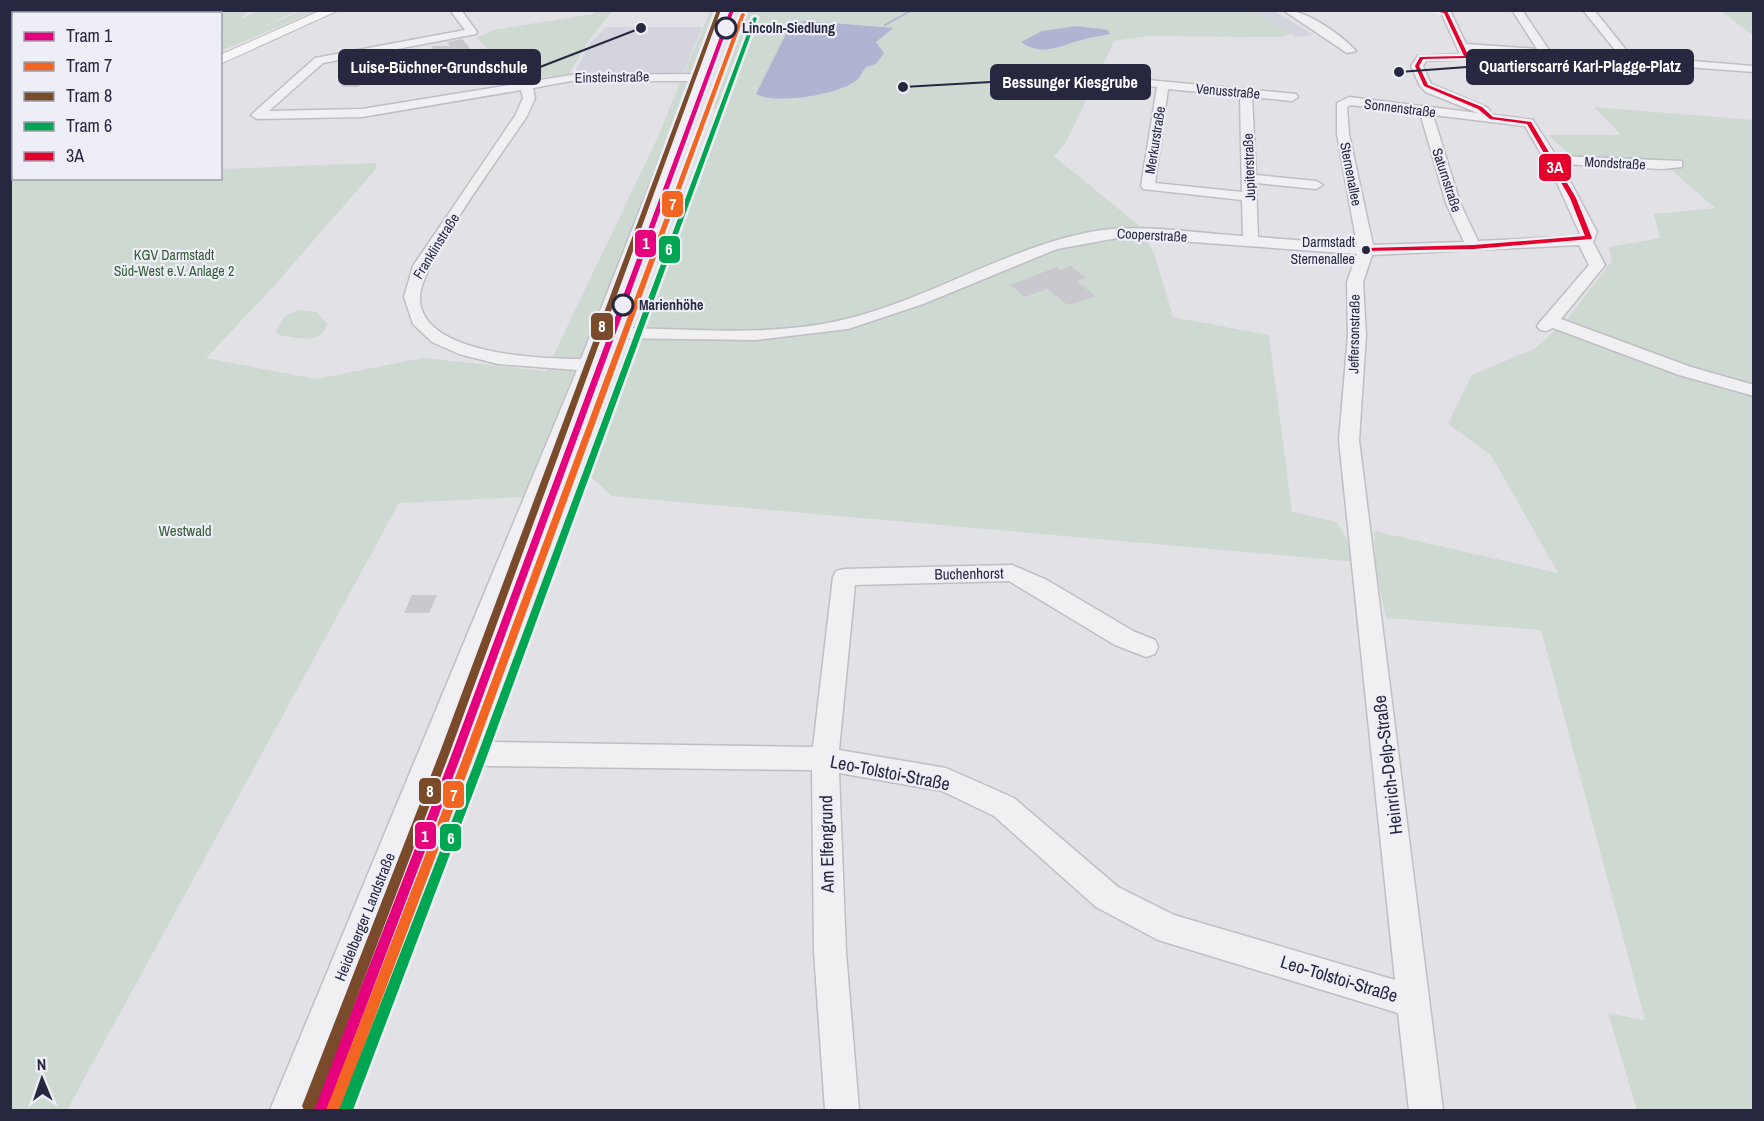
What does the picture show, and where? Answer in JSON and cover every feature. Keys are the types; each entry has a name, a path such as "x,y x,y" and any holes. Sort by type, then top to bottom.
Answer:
{"main road":[{"path":"222,54 322,10"},
{"path":"222,59 333,10"}],"street":[{"name":"Einsteinstraße","path":"455,10 472,32 319,60 257,115 362,113 574,77 698,77"},
{"name":"Heidelberger Landstraße","path":"286,1110 587,365 724,10"},
{"path":"1288,10 1351,51"},
{"path":"1429,10 1446,11 1467,57 1428,58 1418,62 1424,82 1430,89 1480,108 1492,118"},
{"path":"1517,10 1545,53"},
{"path":"1588,10 1628,60"},
{"path":"1462,46 1754,69"},
{"name":"Merkurstraße","path":"1106,79 1163,85 1148,186 1250,197"},
{"name":"Franklinstraße","path":"526,84 529,98 521,116 421,266 413,283 412,299 421,321 448,345 513,362 587,365"},
{"name":"Venusstraße","path":"1163,85 1292,97"},
{"name":"Jupiterstraße","path":"1246,92 1251,242"},
{"name":"Sonnenstraße","path":"1348,101 1529,123 1552,160 1588,232 1589,238 1582,240"},
{"name":"Sternenallee","path":"1348,101 1341,106 1343,134 1366,250"},
{"name":"Saturnstraße","path":"1426,111 1452,199 1465,234 1473,247"},
{"name":"Mondstraße","path":"1552,160 1677,164"},
{"path":"1249,178 1316,185"},
{"name":"Cooperstraße","path":"601,328 785,332 848,324 891,311 1010,261 1094,234 1147,232 1366,250 1473,247 1582,240"},
{"path":"1582,240 1590,247 1597,264 1548,324 1685,371 1754,391"},
{"name":"Jeffersonstraße","path":"1349,419 1357,335 1355,282 1366,250"},
{"name":"Heinrich-Delp-Straße","path":"1349,419 1348,440 1426,1110"},
{"name":"Buchenhorst","path":"844,577 1012,573 1039,586 1124,638 1146,647"},
{"name":"Am Elfengrund","path":"842,1110 830,952 825,759 844,577"},
{"name":"Leo-Tolstoi-Straße","path":"488,754 825,759 946,780 1004,807 1046,841 1107,897 1169,928 1414,1002"}],"shaded area":[{"path":"1254,11 1274,11 1314,35 1296,37"},
{"path":"606,27 702,27 683,74 574,74 589,44"}],"green space":[{"path":"29,10 192,11 191,12 27,12"},
{"path":"212,10 248,11 240,19 259,11 296,11 263,27 302,11 316,11 222,51 222,36 228,29 222,35 222,12 209,12"},
{"path":"596,10 612,11 587,43 569,74 515,80 477,38 493,30 593,14"},
{"path":"1254,10 1292,34 1278,37 1146,36 1114,41 1066,142 1054,156 1138,225 1154,253 1173,317 1269,335 1292,512 1337,522 1359,562 612,496 591,477 716,109 707,103 740,12 861,11 741,11"},
{"name":"Westwald","path":"710,11 718,11 524,497 399,503 67,1110 11,1110 11,171 12,180 222,180 222,169 377,163 375,170 273,287 206,358 316,379 423,358 546,371 656,141"},
{"path":"1721,11 1753,11 1753,35"},
{"path":"1594,107 1753,120 1753,1110 1637,1110 1608,1013 1645,1020 1541,630 1386,618 1375,565 1374,531 1558,573 1491,455 1448,424 1472,375 1534,349 1565,322 1612,261 1609,247 1660,238 1654,214 1715,208 1661,161 1572,156 1548,135 1621,135"},
{"path":"298,310 317,312 327,324 324,331 314,338 279,335 276,331 284,317"},
{"path":"538,518 562,520 545,566 523,568 520,566"},
{"path":"517,573 542,574 525,621 499,621"},
{"path":"493,634 520,636 487,728 482,738 474,739 458,781 433,781"},
{"path":"460,785 466,785 389,997 349,996 427,797 433,797 437,787 459,788"},
{"path":"339,1021 379,1021 346,1110 305,1110"}],"water":[{"path":"806,21 893,28 876,42 884,53 876,64 866,67 858,79 850,85 808,97 778,99 756,94 791,24"},
{"path":"1077,26 1108,30 1110,34 1043,50 1021,42 1042,31"}],"building":[{"path":"462,39 482,62 448,68 431,46 450,46 447,42"},
{"path":"392,52 358,87 341,87 372,56"},
{"path":"1071,266 1086,278 1076,281 1096,296 1068,305 1047,289 1025,297 1010,285 1057,267 1060,270"},
{"path":"412,595 437,595 429,613 404,613"}],"waterway":[{"path":"885,25 912,10"}],"tram line":[{"name":"8","path":"309,1106 445,752 719,10"},
{"name":"1","path":"320,1110 456,756 732,10"},
{"name":"7","path":"333,1110 467,760 743,14"},
{"name":"6","path":"346,1110 479,764 755,18"}],"transit line":[{"name":"3A","path":"1366,250 1474,247 1589,238 1573,198 1529,123 1492,118 1480,108 1426,86 1417,66 1422,58 1467,57 1446,12 1433,10"}],"place":[{"name":"Luise-Büchner-Grundschule","path":"641,28"},
{"name":"Lincoln-Siedlung","path":"726,28"},
{"name":"Quartierscarré Karl-Plagge-Platz","path":"1399,72"},
{"name":"Bessunger Kiesgrube","path":"903,87"},
{"name":"Darmstadt Sternenallee","path":"1366,250"},
{"name":"Marienhöhe","path":"623,305"}],"park label":[{"name":"KGV Darmstadt Süd-West e.V. Anlage 2","path":"174,264"}]}
